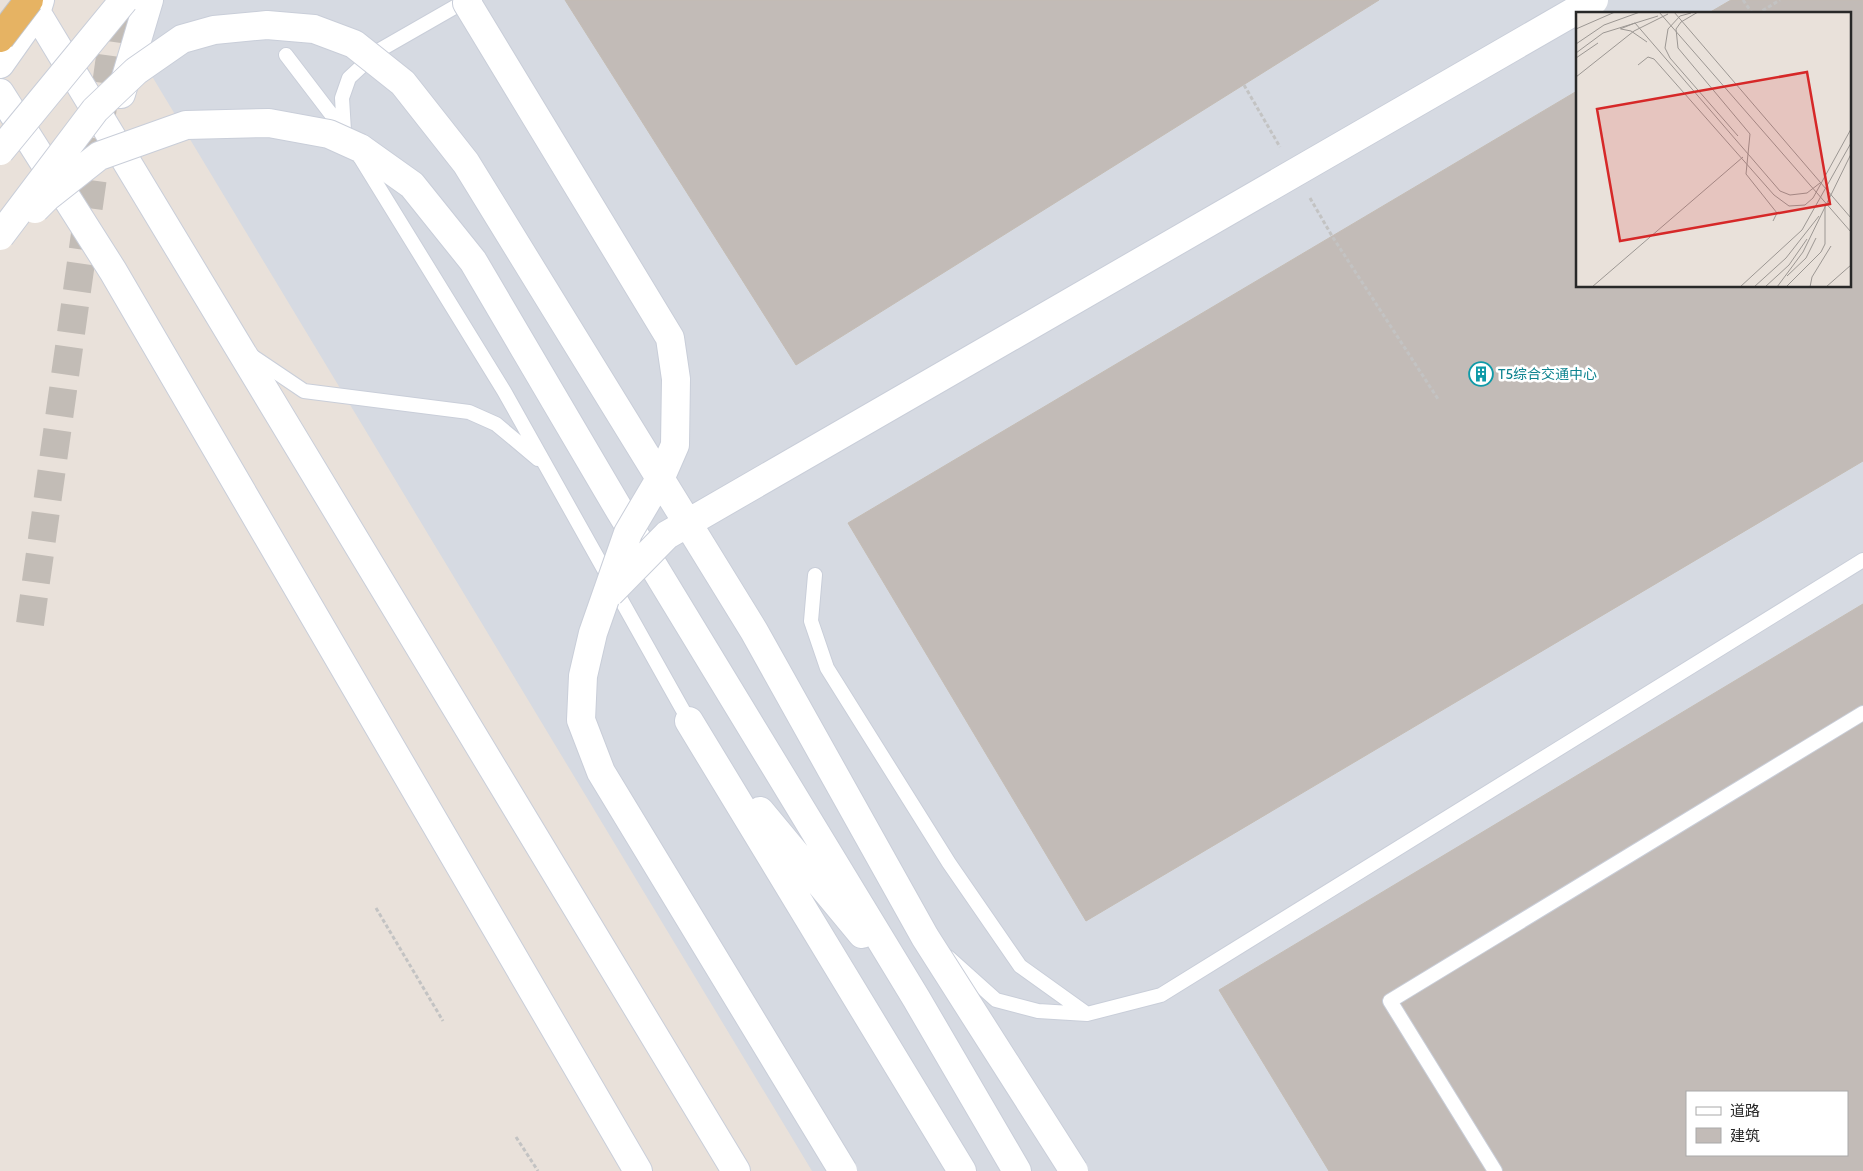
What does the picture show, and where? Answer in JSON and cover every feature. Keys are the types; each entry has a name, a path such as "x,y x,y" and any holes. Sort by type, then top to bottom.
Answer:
{"main road":[{"path":"0,38 34,3"}],"street":[{"path":"0,151 124,0"},
{"path":"110,134 149,0"},
{"path":"467,0 467,3 670,338 676,379 675,445 661,478 628,533 604,599 593,633 583,676 581,720 601,772 843,1171"},
{"path":"604,599 667,535 1594,0"},
{"path":"34,3 238,347 736,1171"},
{"path":"0,64 34,3"},
{"path":"0,236 95,110 136,71 182,39 214,30 267,25 314,29 354,44 404,83 466,163 754,631 926,937 1074,1171"},
{"path":"0,92 113,271 638,1171"},
{"path":"0,245 47,197 99,156 186,124 269,124 329,134 360,148 412,185 473,261 620,511 916,998 1017,1171"},
{"path":"688,721 810,873 916,998"},
{"path":"688,721 962,1171"}],"lane":[{"path":"344,131 342,98 349,78 378,51 467,0"},
{"path":"286,55 344,131 504,391 688,721"},
{"path":"238,347 304,391 469,412 496,424 546,466"},
{"path":"926,937 996,1000 1038,1011 1087,1014 1161,995 1863,560"},
{"path":"815,575 811,621 827,668 949,864 1020,966 1087,1014"},
{"path":"1495,1171 1390,1001 1863,713"}],"path":[{"path":"1743,0 1752,12"},
{"path":"1760,12 1780,0"},
{"path":"1332,236 1438,399"},
{"path":"376,908 443,1021"},
{"path":"516,1137 538,1171"}],"shaded area":[{"path":"106,0 1863,0 1863,1171 812,1171"}],"building":[{"path":"565,0 1379,0 796,365"},
{"name":"T5综合交通中心","path":"1731,0 1863,0 1863,461 1086,921 848,523 1576,92 1576,288 1850,288 1850,12 1710,12"},
{"path":"1863,604 1863,1171 1329,1171 1219,990"}],"tunnel":[{"path":"30,624 118,0"}],"place":[{"name":"T5综合交通中心","path":"1481,374"}]}
